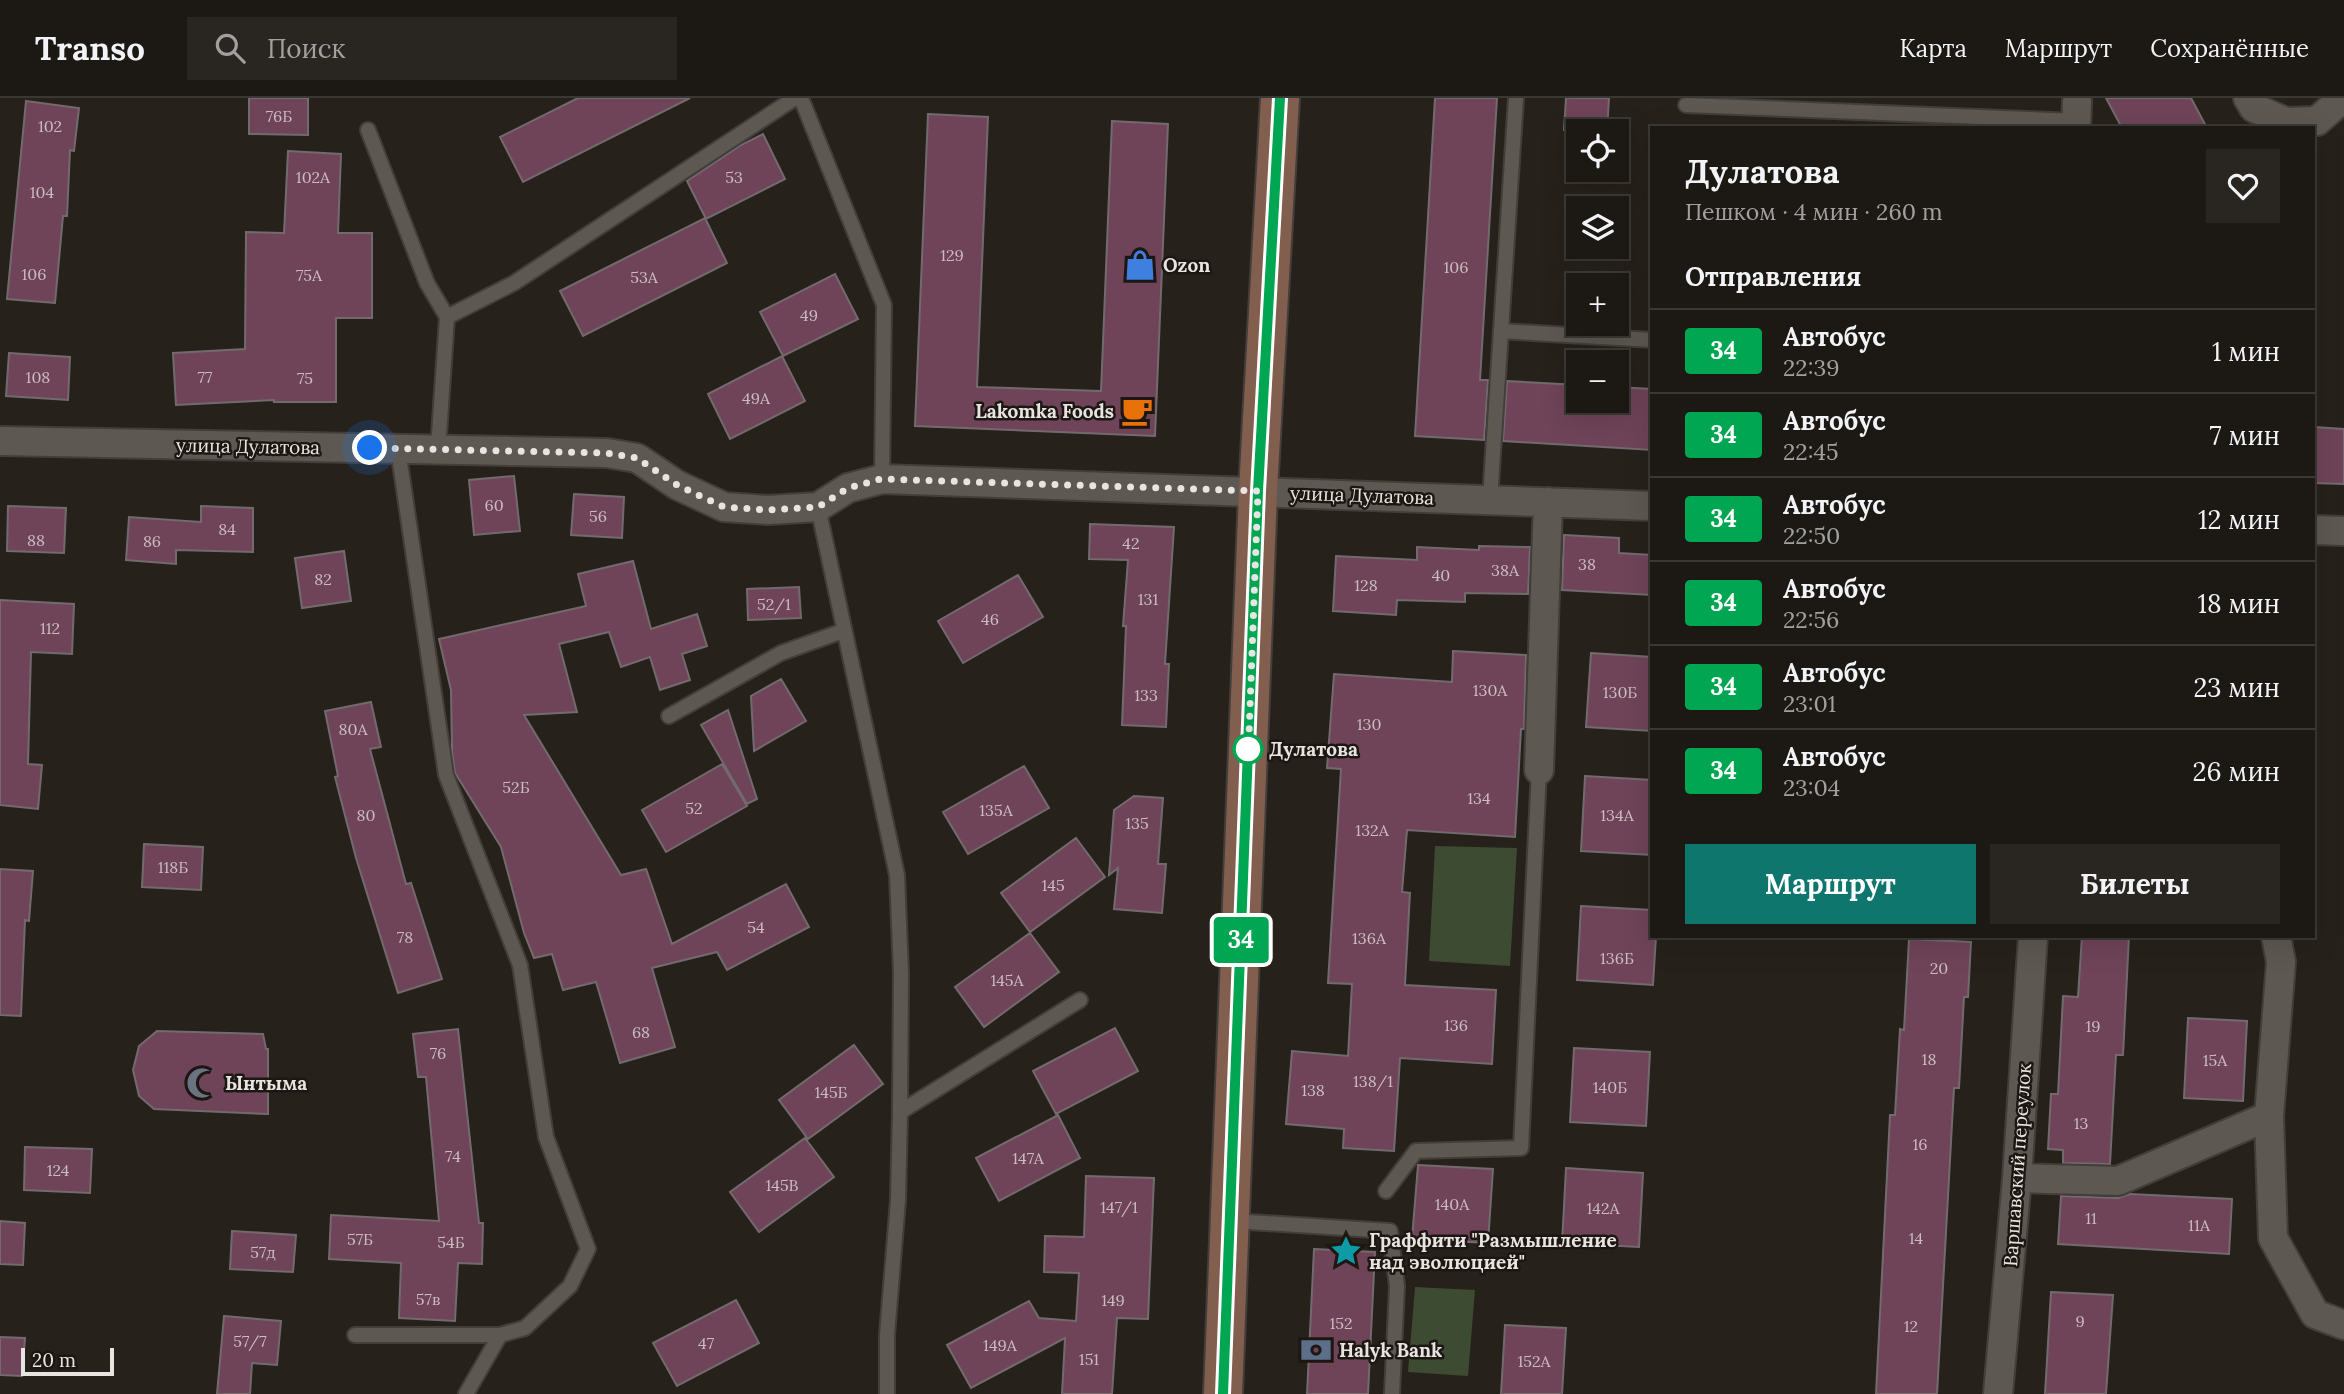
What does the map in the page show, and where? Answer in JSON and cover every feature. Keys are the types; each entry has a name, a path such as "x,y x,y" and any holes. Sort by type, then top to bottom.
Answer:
{"main road":[{"path":"1223,1394 1258,491 1280,98"}],"street":[{"path":"2248,98 2253,108 2286,122 2317,121 2343,98"},
{"name":"улица Дулатова","path":"0,441 607,453 637,458 677,485 724,507 768,510 818,507 848,488 881,479 1650,506"},
{"path":"1539,770 1548,502"},
{"path":"2315,530 2344,531"},
{"name":"Варшавский переулок","path":"1998,1394 2017,1178 2033,938"},
{"path":"2276,938 2281,962 2269,1116 2273,1238 2315,1314 2344,1325"},
{"path":"2017,1178 2118,1181 2269,1116"}],"lane":[{"path":"447,317 514,283 795,98"},
{"path":"801,98 884,305 881,479"},
{"path":"1490,500 1516,98"},
{"path":"1686,105 2076,117"},
{"path":"368,130 427,283 447,317 438,450"},
{"path":"1501,331 1650,340"},
{"path":"355,1335 500,1335 525,1328 570,1286 588,1250 546,1138 520,965 446,775 398,449"},
{"path":"818,507 897,875 901,974 900,1112 898,1200 887,1335 887,1394"},
{"path":"669,716 781,653 843,631"},
{"path":"1386,1191 1416,1151 1521,1148 1539,770"},
{"path":"900,1112 1080,1000"},
{"path":"1231,1221 1390,1231 1397,1286 1392,1394"},
{"path":"466,1394 500,1335"}],"green space":[{"path":"1435,846 1517,848 1510,966 1429,961"},
{"path":"1415,1287 1475,1290 1468,1376 1408,1372"}],"building":[{"path":"249,98 308,98 308,135 249,134"},
{"path":"578,98 690,98 523,182 500,137"},
{"path":"1435,98 1497,98 1480,380 1488,380 1484,440 1415,436"},
{"path":"1566,98 1609,98 1608,119 1566,119 1564,130"},
{"path":"2106,98 2191,98 2206,126 2121,126"},
{"path":"26,101 79,108 74,151 70,150 67,216 63,216 55,303 7,299"},
{"path":"928,114 988,117 977,387 1101,391 1112,121 1168,124 1155,436 915,426"},
{"path":"763,134 785,179 706,219 687,181 741,145"},
{"path":"288,151 341,154 338,233 372,233 372,318 336,318 336,402 274,400 176,405 173,353 245,349 246,232 284,233"},
{"path":"705,218 727,263 583,336 560,291"},
{"path":"835,274 858,319 783,356 760,312"},
{"path":"9,353 70,357 68,400 6,396"},
{"path":"782,356 805,401 730,439 708,394"},
{"path":"1507,381 1566,384 1566,413 1629,413 1629,388 1650,389 1650,450 1503,441"},
{"path":"2315,427 2344,429 2344,484 2315,483"},
{"path":"514,476 520,531 474,535 469,480"},
{"path":"574,494 624,497 622,538 571,535"},
{"path":"8,506 66,508 64,553 7,551"},
{"path":"201,506 253,508 253,552 176,550 176,564 126,560 129,517 201,522"},
{"path":"1090,524 1174,527 1165,664 1169,664 1166,727 1122,725 1126,626 1123,626 1128,560 1089,559"},
{"path":"1564,535 1619,538 1619,553 1650,555 1650,595 1562,590"},
{"path":"1479,546 1530,547 1528,594 1465,593 1465,602 1397,600 1396,615 1333,611 1336,556 1417,560 1417,547 1479,550"},
{"path":"344,551 351,601 302,608 295,558"},
{"path":"633,561 651,629 697,614 707,646 682,654 690,680 660,690 650,657 621,667 609,632 559,644 577,712 524,715 621,875 646,869 672,944 786,884 809,927 727,970 717,952 652,968 675,1047 620,1063 596,982 563,990 552,954 534,958 524,933 501,847 455,773 451,690 439,639 586,606 578,574"},
{"path":"1018,575 1043,617 963,663 938,621"},
{"path":"799,587 801,618 748,620 747,589"},
{"path":"0,600 74,604 72,654 31,652 28,764 42,765 38,809 0,805"},
{"path":"1453,651 1526,655 1524,729 1521,729 1515,837 1407,830 1402,892 1410,893 1405,985 1496,990 1492,1064 1400,1058 1394,1151 1343,1148 1344,1129 1286,1124 1292,1051 1348,1056 1352,984 1328,983 1341,769 1327,768 1334,674 1452,682"},
{"path":"1591,653 1650,657 1650,731 1586,727"},
{"path":"781,679 806,721 754,751 751,696"},
{"path":"371,702 381,747 370,749 406,884 411,883 442,979 398,993 356,858 335,777 338,776 325,711"},
{"path":"728,710 757,799 747,804 701,725"},
{"path":"722,764 747,806 666,852 642,810"},
{"path":"1024,766 1049,808 968,854 943,812"},
{"path":"1585,776 1650,780 1650,855 1581,851"},
{"path":"1134,796 1163,798 1158,864 1166,864 1162,913 1114,909 1118,868 1109,875 1114,810"},
{"path":"1076,838 1105,877 1030,932 1001,893"},
{"path":"144,844 203,847 201,890 142,887"},
{"path":"0,869 33,871 29,921 25,920 21,1016 0,1015"},
{"path":"1581,906 1650,910 1650,938 1656,938 1653,985 1577,980"},
{"path":"1030,933 1059,972 984,1027 955,987"},
{"path":"2082,938 2129,938 2123,1055 2116,1055 2110,1164 2063,1163 2063,1150 2048,1149 2051,1094 2058,1094 2063,996 2078,997"},
{"path":"1909,939 1971,942 1968,997 1964,997 1959,1088 1954,1088 1937,1394 1876,1394 1890,1115 1895,1115 1900,1029 1904,1030"},
{"path":"2188,1018 2247,1021 2243,1101 2184,1098"},
{"path":"1115,1028 1138,1071 1056,1114 1033,1071"},
{"path":"458,1029 479,1223 483,1223 482,1264 458,1263 455,1321 399,1318 401,1263 329,1259 331,1215 439,1221 426,1077 418,1077 413,1034"},
{"name":"Ынтыма","path":"157,1031 263,1034 268,1049 268,1114 154,1109 139,1096 133,1070 139,1046"},
{"path":"854,1045 883,1084 808,1139 779,1100"},
{"path":"1574,1048 1650,1052 1646,1126 1570,1122"},
{"path":"1058,1115 1080,1158 999,1201 976,1158"},
{"path":"805,1138 834,1177 759,1232 730,1192"},
{"path":"25,1147 92,1149 90,1193 24,1190"},
{"path":"1418,1165 1493,1169 1488,1243 1412,1239"},
{"path":"1566,1168 1643,1173 1639,1247 1562,1243"},
{"path":"1086,1176 1154,1178 1148,1319 1117,1318 1112,1394 1062,1394 1065,1338 971,1388 947,1345 1029,1301 1039,1318 1076,1321 1079,1273 1044,1272 1045,1236 1084,1237"},
{"path":"2130,1194 2232,1199 2229,1254 2058,1244 2061,1196 2118,1198"},
{"path":"0,1221 25,1223 23,1265 0,1264"},
{"path":"232,1231 296,1235 293,1272 230,1269"},
{"path":"1314,1249 1375,1252 1368,1394 1307,1394"},
{"path":"2051,1292 2113,1295 2106,1394 2045,1394"},
{"path":"736,1300 759,1343 677,1386 653,1343"},
{"path":"224,1316 281,1321 277,1365 252,1363 250,1394 217,1394"},
{"path":"1505,1325 1566,1328 1562,1394 1501,1394"},
{"path":"0,1337 25,1338 22,1376 0,1375"}],"bus line":[{"name":"34","path":"1223,1394 1258,491 1280,98"}],"place":[{"name":"Ozon","path":"1140,265"},
{"name":"Lakomka Foods","path":"1137,411"},
{"name":"Дулатова","path":"1248,749"},
{"name":"Ынтыма","path":"202,1083"},
{"name":"Граффити \"Размышление над эволюцией\"","path":"1346,1251"},
{"name":"Halyk Bank","path":"1316,1350"}],"route":[{"path":"370,448 607,453 637,458 677,485 724,507 768,510 818,507 848,488 881,479 1258,491 1248,761 1248,749"}]}
